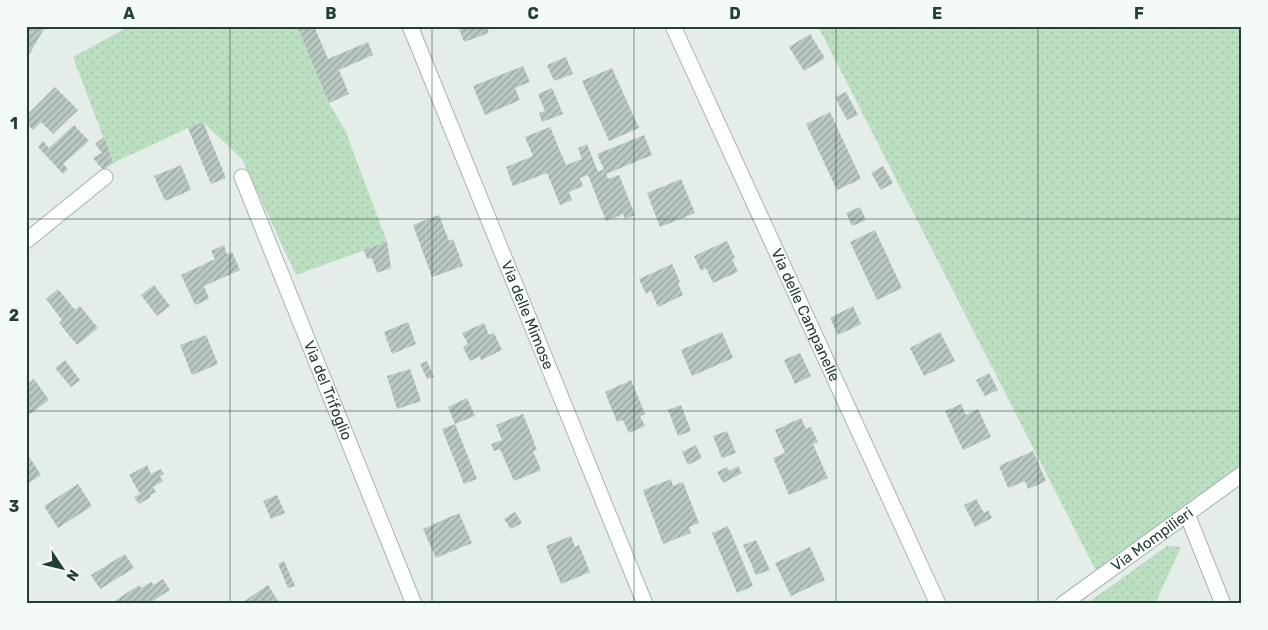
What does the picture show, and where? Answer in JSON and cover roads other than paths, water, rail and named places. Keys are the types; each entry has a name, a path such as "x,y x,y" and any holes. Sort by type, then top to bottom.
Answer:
{"street":[{"name":"Via delle Mimose","path":"410,26 645,604"},
{"name":"Via delle Campanelle","path":"673,26 938,604"},
{"name":"Via del Trifoglio","path":"242,177 414,604"},
{"path":"26,241 105,178"},
{"name":"Via Mompilieri","path":"1063,604 1242,474"},
{"path":"1187,514 1223,604"}]}
